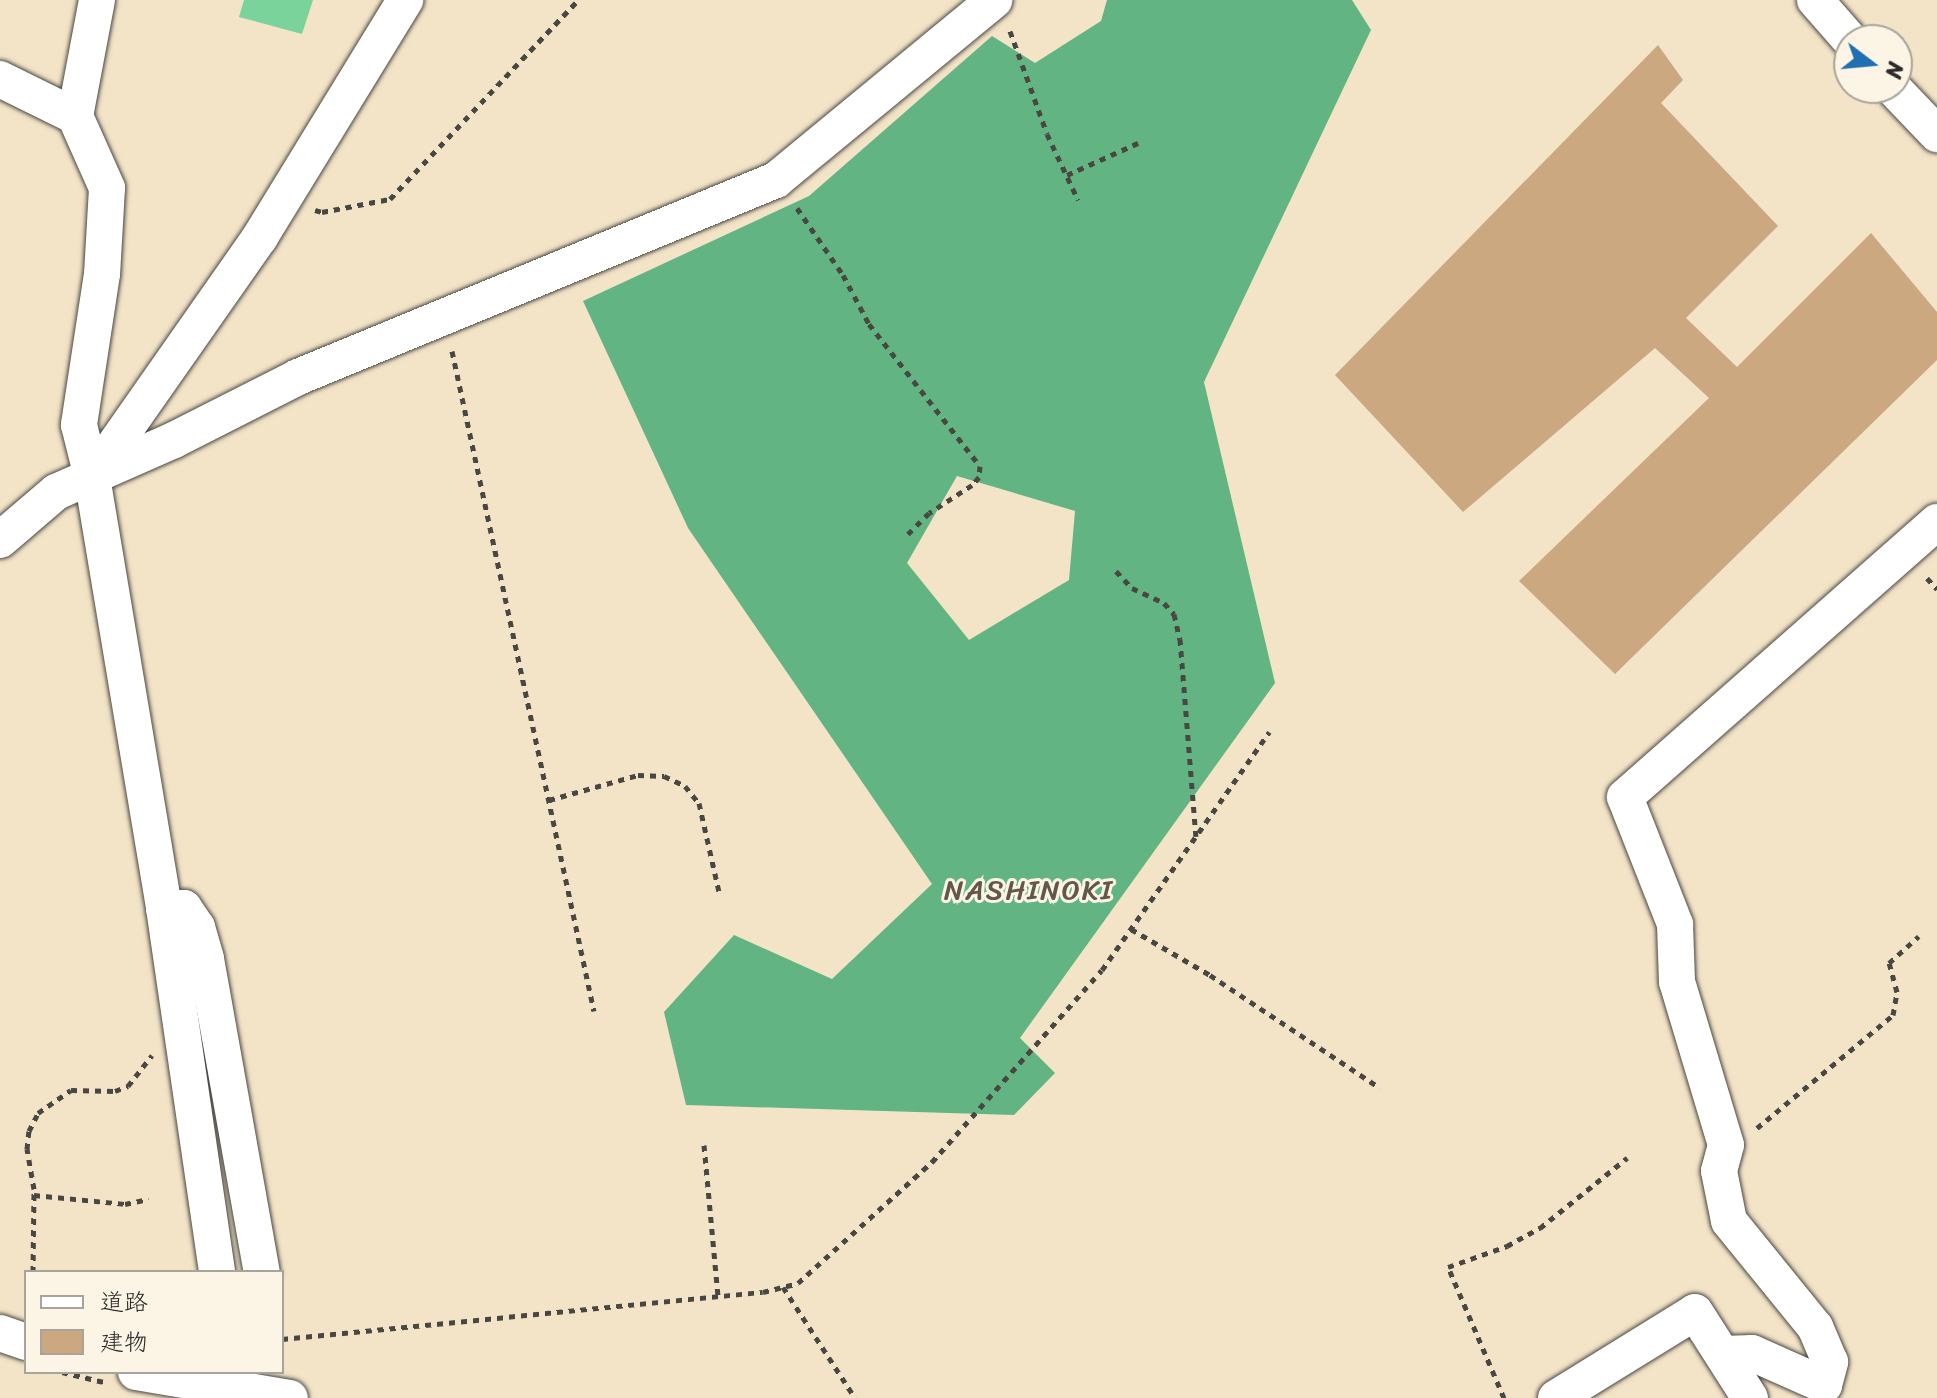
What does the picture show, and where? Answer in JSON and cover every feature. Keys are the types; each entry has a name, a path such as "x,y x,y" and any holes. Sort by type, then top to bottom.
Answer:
{"street":[{"path":"97,0 75,116 107,188 102,274 79,425 92,477 164,908 217,1270"},
{"path":"92,477 219,299 405,0"},
{"path":"1815,0 1836,24"},
{"path":"0,540 56,492 298,377 776,180 1002,15"},
{"path":"0,79 75,116"},
{"path":"1908,104 1937,134"},
{"path":"1723,1354 1752,1353 1824,1385 1830,1362 1815,1327 1729,1221 1719,1171 1726,1145 1677,982 1675,924 1625,797 1937,522"},
{"path":"164,908 184,908 197,927 206,959 262,1270"},
{"path":"1556,1398 1695,1312 1750,1398"},
{"path":"0,1333 24,1341"},
{"path":"148,1374 287,1398 281,1374"}],"path":[{"path":"283,199 322,212 390,199 578,0"},
{"path":"1002,15 1047,134 1078,200"},
{"path":"1067,175 1138,143"},
{"path":"776,180 843,275 869,324 980,466 979,477 972,485 929,513 906,536"},
{"path":"444,317 594,1011"},
{"path":"1116,571 1132,588 1164,603 1174,614 1180,639 1196,836"},
{"path":"284,1339 718,1297 798,1283 932,1162 1102,970 1269,732"},
{"path":"549,800 638,775 664,776 685,786 699,803 719,892"},
{"path":"1131,929 1210,975 1380,1088"},
{"path":"1726,1145 1754,1131 1893,1015 1897,992 1889,963 1919,936"},
{"path":"33,1270 34,1195 27,1149 29,1131 38,1113 71,1090 115,1091 128,1086 149,1057 183,1049"},
{"path":"704,1145 718,1297"},
{"path":"1504,1398 1448,1267 1507,1246 1540,1228 1627,1158"},
{"path":"34,1195 125,1204 148,1199"},
{"path":"783,1287 855,1398"}],"green space":[{"path":"244,0 313,0 302,34 239,17"},
{"path":"1107,0 1352,0 1371,30 1204,382 1275,683 1020,1038 1055,1073 1014,1115 686,1105 664,1012 734,935 832,979 932,884 688,528 583,301 809,196 992,36 1035,63 1101,21","holes":["957,476 1075,511 1069,580 969,640 907,563"]}],"building":[{"path":"1658,45 1683,80 1661,103 1778,226 1686,318 1737,367 1871,233 1937,312 1937,360 1615,674 1519,581 1709,398 1655,348 1463,512 1335,375"}],"district":[{"name":"NASHINOKI","path":"1029,890"}]}
